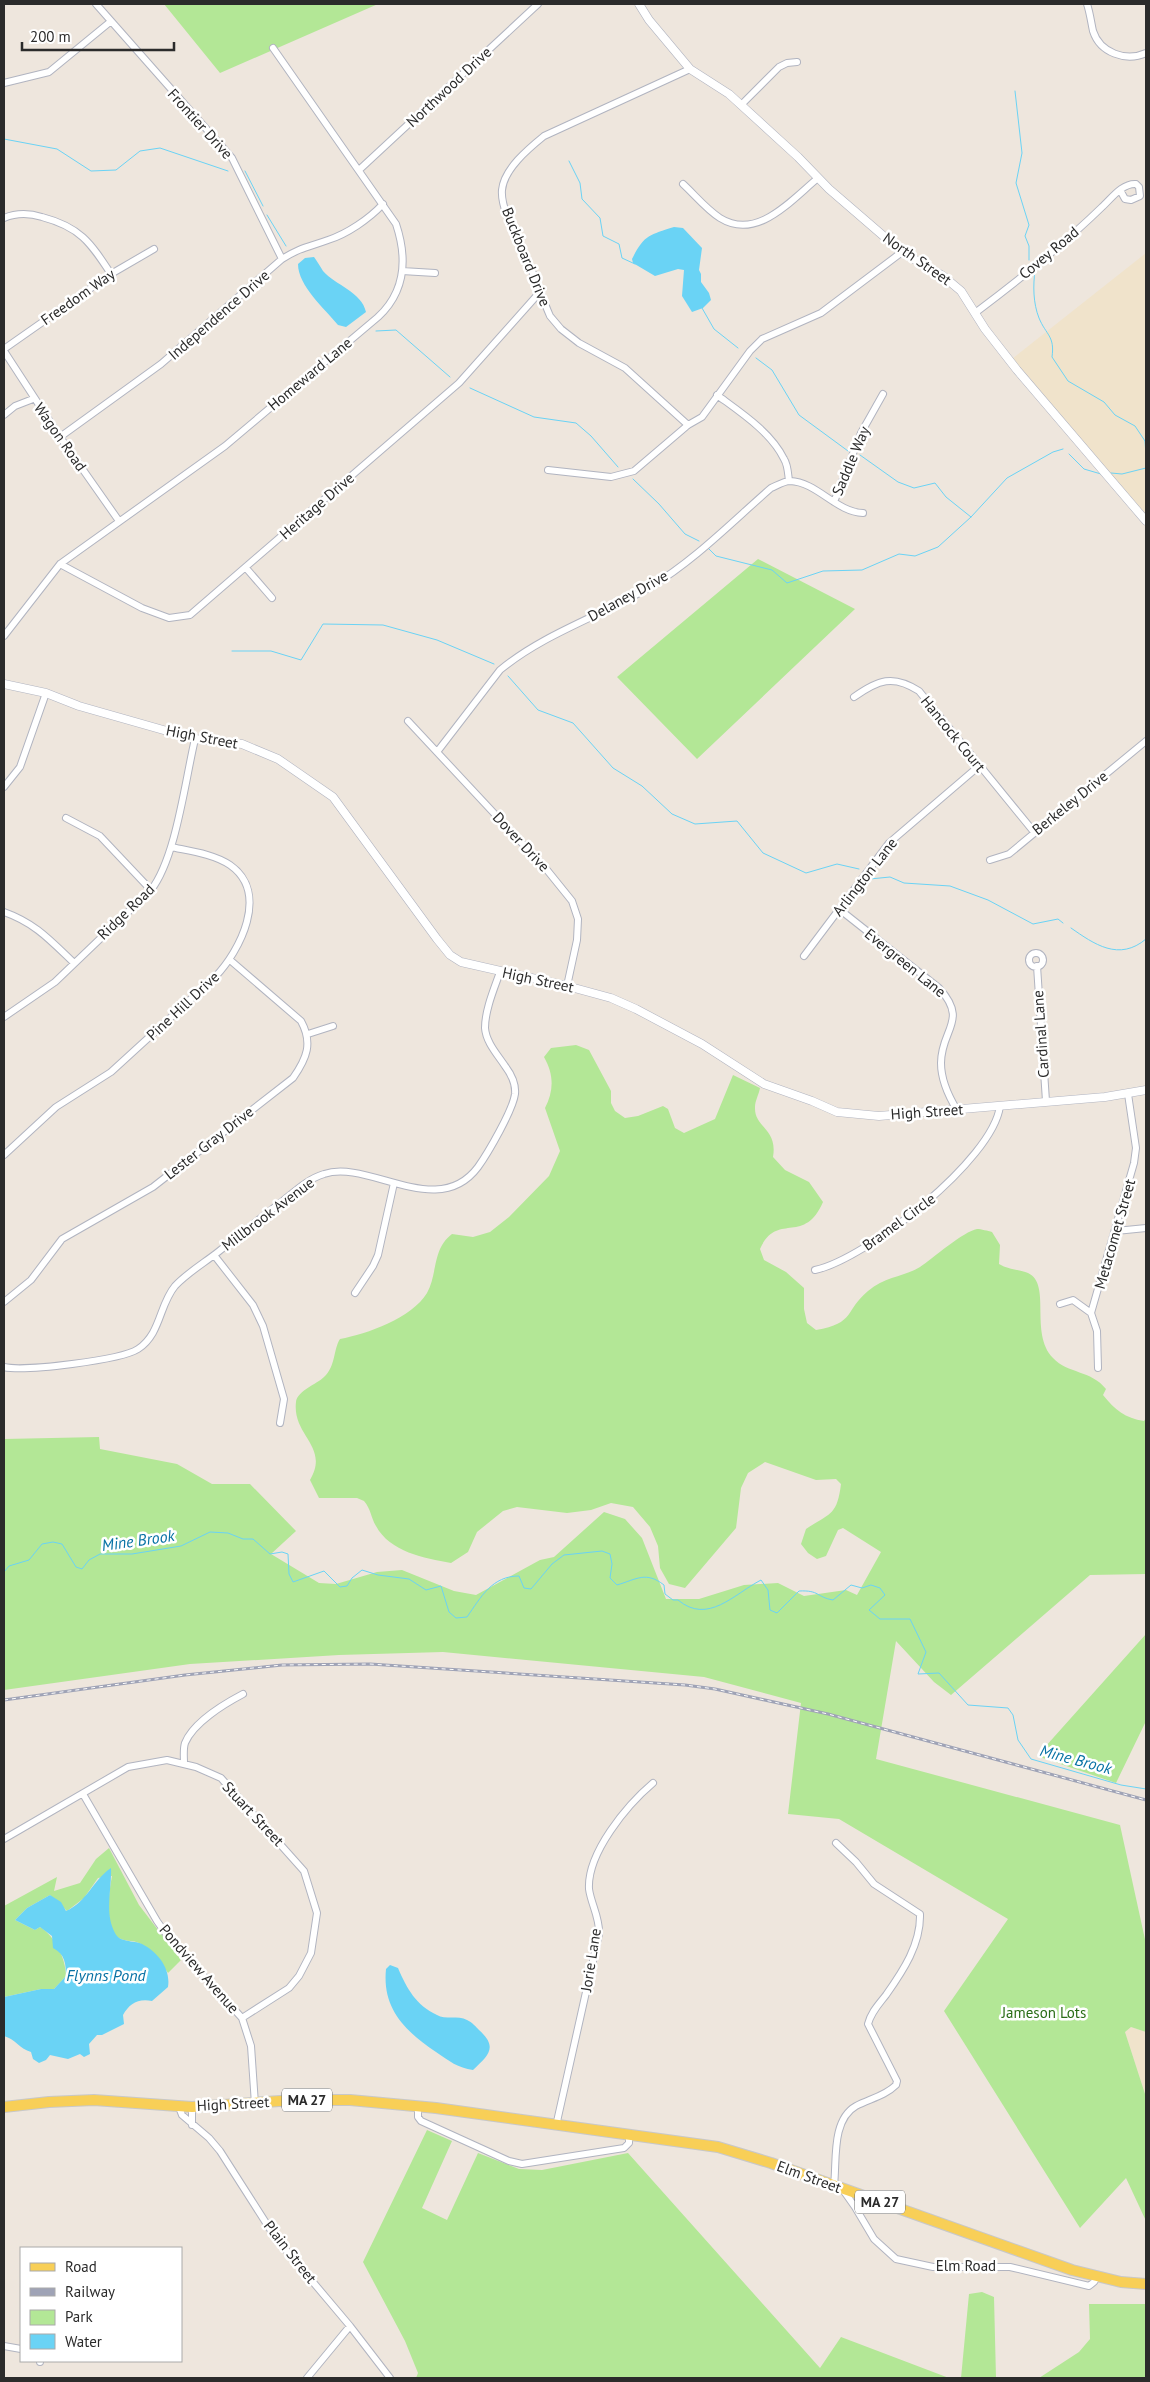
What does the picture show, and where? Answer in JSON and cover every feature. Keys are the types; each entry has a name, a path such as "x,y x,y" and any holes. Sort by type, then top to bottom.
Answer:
{"main road":[{"name":"High Street","path":"4,2107 94,2100 137,2101 192,2107 295,2100 344,2099 418,2106 610,2133"},
{"name":"Elm Street","path":"610,2133 718,2148 838,2187 1097,2277 1146,2284"}],"street":[{"name":"Frontier Drive","path":"96,4 232,158 282,260"},
{"name":"Northwood Drive","path":"359,170 538,4"},
{"name":"North Street","path":"639,4 648,20 690,69 721,88 741,105 818,178 902,252 946,278 961,291 1017,370 1146,521"},
{"path":"1087,4 1094,33 1112,54 1124,57 1139,57 1146,53"},
{"path":"4,83 49,72 110,22"},
{"name":"Homeward Lane","path":"4,636 60,564 225,446 378,316 394,297 402,271 403,248 396,224 273,48"},
{"path":"741,105 779,67 787,63 797,62"},
{"name":"Buckboard Drive","path":"688,426 625,368 610,358 579,343 561,329 550,316 504,206 502,190 509,173 529,149 544,136 690,69"},
{"path":"683,184 720,218 739,227 756,225 772,215 818,178"},
{"name":"Covey Road","path":"976,313 1090,219 1120,190"},
{"name":"Independence Drive","path":"60,437 161,364 282,260 303,247 339,236 374,213 383,204"},
{"path":"4,218 21,214 37,216 73,228 92,245 111,274"},
{"name":"Freedom Way","path":"4,350 111,274 154,249"},
{"path":"548,470 592,476 622,475 634,471 688,426 702,417 750,350 762,339 821,313 902,252"},
{"path":"402,271 435,273"},
{"name":"Heritage Drive","path":"60,564 142,608 169,618 190,615 459,383 540,292"},
{"name":"Wagon Road","path":"4,350 33,398 119,521"},
{"path":"717,394 767,436 776,446 786,464 789,481 812,488 852,512 863,513"},
{"name":"Saddle Way","path":"834,502 861,433 883,394"},
{"path":"4,415 15,406 33,398"},
{"name":"Delaney Drive","path":"437,752 500,670 514,659 543,640 623,602 668,576 771,488 789,481"},
{"path":"246,568 272,598"},
{"name":"Hancock Court","path":"854,697 873,684 886,681 897,680 919,691 1034,832"},
{"name":"High Street","path":"4,684 46,693 79,706 195,739 242,744 278,758 312,780 342,807 450,954 461,962 568,986 611,998 702,1044 764,1084 837,1112 879,1116 1128,1094 1146,1090"},
{"path":"4,787 20,767 46,693"},
{"name":"Dover Drive","path":"408,721 547,870 572,901 578,919 577,940 568,986"},
{"name":"Ridge Road","path":"4,1017 55,982 151,890 161,877 171,847 195,739"},
{"name":"Berkeley Drive","path":"990,860 1009,854 1146,741"},
{"name":"Arlington Lane","path":"804,956 889,843 979,766"},
{"path":"66,818 100,836 151,890"},
{"name":"Pine Hill Drive","path":"4,1155 56,1107 117,1067 215,977 230,960 241,939 248,916 250,904 244,881 230,865 217,859 171,847"},
{"name":"Evergreen Lane","path":"839,909 949,998 954,1015 941,1064 948,1096 957,1110"},
{"path":"4,912 29,922 74,963"},
{"path":"230,960 293,1013 301,1021 308,1034 333,1026"},
{"name":"Cardinal Lane","path":"1037,966 1046,1101"},
{"name":"Millbrook Avenue","path":"4,1367 40,1366 108,1357 138,1349 152,1336 174,1287 299,1188 324,1173 347,1172 394,1183 440,1190 462,1181 479,1166 512,1107 515,1094 510,1074 488,1040 485,1029 486,1015 500,972"},
{"name":"Lester Gray Drive","path":"4,1302 31,1280 62,1239 154,1187 293,1078 308,1053 308,1034"},
{"name":"Metacomet Street","path":"1060,1304 1073,1300 1091,1314 1134,1163 1136,1148 1128,1094"},
{"name":"Bramel Circle","path":"815,1270 849,1258 925,1205 943,1189 978,1149 999,1115 1000,1106"},
{"path":"355,1293 378,1255 394,1183"},
{"path":"1116,1231 1146,1228"},
{"path":"214,1255 253,1305 264,1326 284,1398 280,1423"},
{"path":"1091,1314 1097,1331 1098,1368"},
{"path":"184,1763 184,1745 193,1731 223,1705 243,1694"},
{"name":"Stuart Street","path":"4,1839 128,1767 159,1761 184,1763 211,1772 229,1786 304,1871 317,1913 316,1928 307,1964 289,1988 242,2018"},
{"name":"Jorie Lane","path":"556,2126 599,1934 599,1926 589,1890 590,1873 599,1850 614,1828 638,1797 653,1783"},
{"name":"Pondview Avenue","path":"83,1794 157,1921 174,1944 242,2018 251,2046 256,2104"},
{"path":"836,1843 856,1862 874,1884 920,1914 917,1938 906,1964 873,2011 868,2024 897,2081 896,2085 885,2093 856,2106 842,2121 837,2141 838,2187"},
{"path":"418,2106 418,2117 421,2121 509,2161 522,2164 624,2148 629,2143 629,2135"},
{"name":"Plain Street","path":"179,2107 182,2115 209,2138 220,2151 275,2237 350,2326 390,2378"},
{"path":"192,2107 192,2125"},
{"name":"Elm Road","path":"838,2187 855,2207 884,2250 896,2259 910,2264 1010,2267 1088,2286 1097,2277"},
{"path":"855,2207 861,2196"},
{"path":"307,2378 350,2326"},
{"path":"4,2346 20,2348"}],"shaded area":[{"path":"1146,253 1146,515 1012,359"},
{"path":"1131,2027 1146,2032 1146,2097 1125,2032"}],"green space":[{"path":"164,4 378,4 220,73"},
{"path":"758,559 855,609 697,759 617,677"},
{"name":"Jameson Lots","path":"576,1045 589,1050 611,1091 611,1103 615,1111 625,1118 638,1116 663,1106 668,1109 675,1128 684,1133 715,1119 733,1075 760,1088 755,1105 756,1114 772,1140 774,1147 773,1157 785,1170 809,1182 823,1202 816,1215 808,1223 774,1232 767,1238 760,1249 764,1260 786,1272 804,1288 804,1309 807,1323 816,1330 838,1324 844,1320 861,1298 875,1286 920,1267 971,1231 977,1229 992,1232 1000,1245 999,1264 1028,1273 1035,1279 1039,1287 1042,1336 1046,1348 1053,1358 1066,1367 1094,1378 1106,1389 1103,1395 1121,1412 1137,1420 1144,1421 1146,1418 1146,1574 1090,1575 951,1695 934,1682 896,1641 876,1759 1120,1825 1146,1944 1146,2032 1131,2027 1125,2032 1146,2097 1146,2221 1126,2178 1080,2228 944,2011 1008,1919 839,1819 788,1814 801,1703 704,1677 443,1652 339,1655 190,1664 4,1690 4,1439 99,1437 100,1449 177,1464 212,1484 250,1484 296,1531 271,1554 319,1583 336,1584 377,1572 402,1570 454,1591 476,1595 540,1560 554,1557 604,1512 625,1519 642,1538 666,1599 699,1599 744,1585 778,1583 804,1596 846,1590 857,1595 881,1552 843,1528 838,1530 826,1556 817,1559 808,1553 801,1544 806,1529 827,1516 834,1508 841,1484 836,1479 816,1480 765,1462 748,1473 741,1488 736,1528 685,1588 669,1584 660,1568 658,1546 650,1527 633,1507 611,1503 591,1510 567,1513 517,1507 503,1511 477,1532 468,1552 451,1563 419,1556 390,1542 376,1526 364,1501 357,1498 319,1498 310,1480 315,1468 316,1458 299,1424 296,1414 297,1398 303,1391 321,1380 328,1373 340,1339 388,1324 420,1302 427,1293 441,1247 452,1234 473,1237 490,1232 509,1217 549,1176 560,1151 545,1108 552,1082 550,1070 544,1057 551,1048"},
{"path":"1146,1634 1146,1721 1116,1783 1037,1756"},
{"path":"109,1848 139,1905 181,1960 168,1973 144,1946 121,1939 115,1935 109,1914 112,1876 98,1878 84,1898 67,1911 50,1895 27,1908 15,1920 35,1930 40,1927 50,1936 62,1955 66,1976 54,1989 41,1989 4,1997 4,1906 57,1877 54,1891 80,1883 96,1859"},
{"path":"427,2130 452,2141 422,2208 447,2220 478,2153 519,2169 542,2170 628,2153 820,2368 841,2337 949,2378 416,2378 418,2373 405,2341 363,2262"},
{"path":"982,2292 994,2297 996,2378 961,2378 969,2294"},
{"path":"1089,2304 1146,2304 1146,2378 1039,2378 1079,2352 1090,2339"}],"water":[{"path":"674,227 683,228 702,248 699,270 701,282 709,293 711,300 703,308 692,312 682,296 684,270 678,269 655,276 633,263 632,259 644,240"},
{"path":"314,257 328,276 354,294 363,305 366,312 346,327 338,325 313,297 302,281 298,264 305,258"},
{"name":"Flynns Pond","path":"111,1868 109,1909 115,1933 123,1940 148,1947 158,1956 167,1974 168,1987 152,2001 142,2000 131,2005 123,2015 124,2024 102,2035 97,2035 89,2044 90,2054 84,2057 80,2054 68,2059 50,2055 46,2060 39,2063 33,2059 31,2052 4,2036 4,1997 41,1989 54,1989 66,1976 65,1963 60,1953 53,1948 52,1936 40,1927 35,1930 15,1920 27,1908 50,1895 61,1902 66,1911 85,1897 99,1879"},
{"path":"390,1965 398,1968 413,1996 423,2006 440,2016 467,2020 485,2036 490,2046 489,2051 473,2070 458,2066 436,2052 415,2036 398,2018 388,1996 386,1983 386,1969"}],"waterway":[{"path":"1015,91 1022,153 1016,183 1029,225 1025,236 1029,246 1029,260"},
{"path":"4,139 57,149 91,171 116,170 140,151 160,148 228,171"},
{"path":"569,161 580,183 582,199 600,218 603,236 619,244 622,258 635,264"},
{"path":"245,171 263,206"},
{"path":"267,215 286,246"},
{"path":"1035,271 1036,306 1039,318 1051,340 1052,357 1068,381 1104,402 1115,415 1135,426 1145,441 1146,455"},
{"path":"702,308 714,329 738,348"},
{"path":"376,331 396,330 450,377"},
{"path":"756,358 772,370 799,415 848,451"},
{"path":"470,388 534,417 576,423 591,436 618,467"},
{"path":"708,548 716,556 772,570 787,583 823,571 862,570 899,554 915,556 938,547 971,517 1007,478 1053,452 1063,449"},
{"path":"1069,454 1084,469 1101,474"},
{"path":"860,455 898,482 914,488 935,483 946,497 971,517"},
{"path":"1111,473 1122,474 1146,468"},
{"path":"633,479 659,504 685,534 699,541"},
{"path":"232,651 271,651 301,660 323,624 383,625 437,640 494,664"},
{"path":"508,676 538,710 573,723 613,768 642,786 672,814 695,824 737,821 763,853 806,873 837,864 859,869"},
{"path":"870,879 890,877 904,883 950,886 988,900 1033,924 1058,919 1063,923"},
{"path":"1071,928 1098,945 1116,950 1136,946 1146,939"},
{"name":"Mine Brook","path":"4,1572 9,1566 29,1560 42,1544 53,1542 62,1544 76,1567 82,1569 89,1560 100,1554 132,1554 181,1546 210,1532 228,1533 243,1539 253,1539 270,1554 282,1552 288,1554 289,1574 293,1582 324,1571 340,1587 347,1586 352,1578 362,1570 378,1575 409,1579 426,1590 441,1586 449,1612 456,1618 467,1617 488,1589 501,1580 519,1576 524,1588 531,1589 552,1564 564,1555 602,1551 610,1554 612,1564 610,1578 617,1585 636,1579 652,1578 664,1585 665,1594 673,1600 678,1600 689,1607 700,1609 721,1605 761,1580 768,1590 770,1610 777,1613 799,1591 815,1593 833,1600 851,1585 862,1588 871,1585 880,1588 885,1595 869,1610 880,1619 910,1619 926,1652 918,1674 939,1673 968,1705 1008,1708 1013,1715 1018,1740 1031,1759 1121,1785 1146,1789"}],"railway":[{"path":"4,1700 185,1675 282,1665 370,1664 685,1685 715,1689 828,1714 1146,1800"}]}
